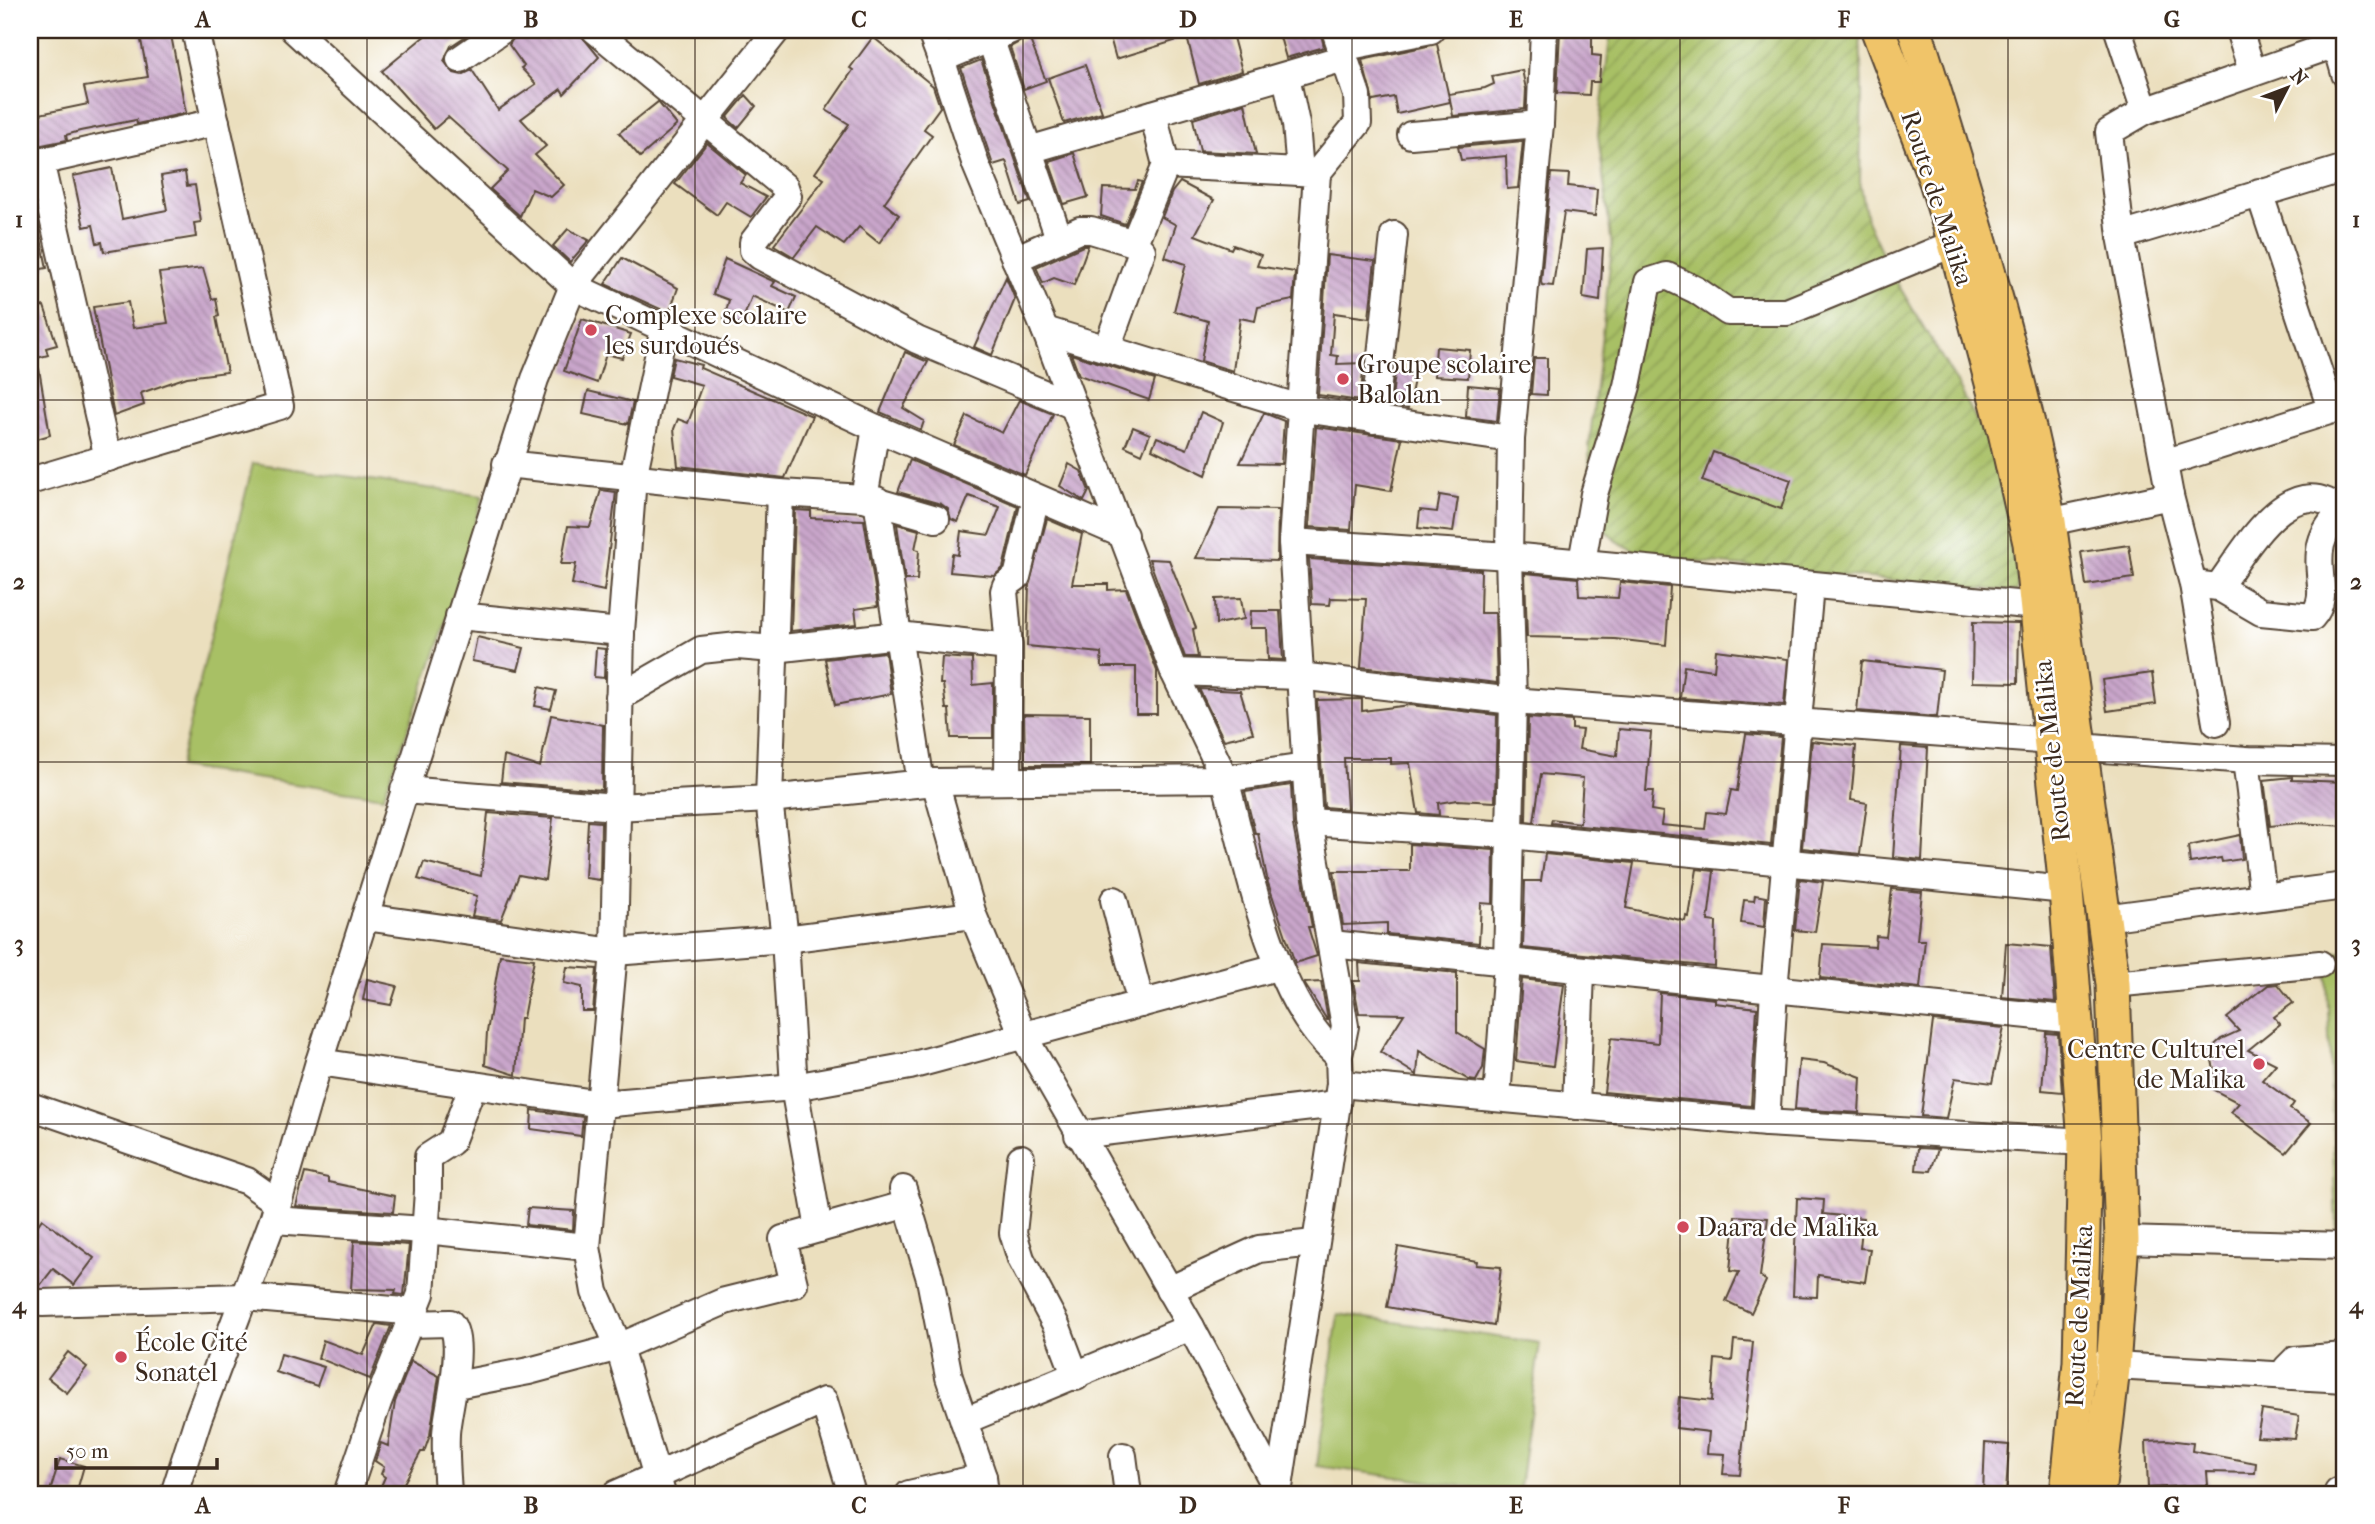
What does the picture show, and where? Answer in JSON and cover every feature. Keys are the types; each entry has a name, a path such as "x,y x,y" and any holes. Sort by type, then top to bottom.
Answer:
{"main road":[{"name":"Route de Malika","path":"1878,30 1936,181 1955,243 2015,473 2030,543 2037,606 2104,918 2113,984 2122,1240 2113,1368 2098,1494"},
{"name":"Route de Malika","path":"1915,30 1983,246 2049,522 2065,744 2066,890 2085,1143 2080,1362 2067,1494"}],"street":[{"path":"30,481 280,406 195,30"},
{"path":"294,30 573,286 876,428 1124,535"},
{"path":"460,59 502,30"},
{"path":"595,30 785,187 788,196 753,242 753,250 760,256 917,340 1074,406"},
{"path":"174,1494 275,1212 319,1062 506,464 535,379 573,286 777,30"},
{"path":"930,30 976,165 1045,330 1174,672 1225,779 1277,967 1316,1033 1339,1056"},
{"path":"1028,150 1286,76 1339,45 1431,30"},
{"path":"1497,1098 1507,964 1513,701 1509,556 1511,439 1540,124 1544,30"},
{"path":"2118,30 2145,111"},
{"path":"2239,30 2252,71"},
{"path":"942,59 1001,34 1028,150 1059,237"},
{"path":"1166,165 1308,172 1358,123 1357,95 1339,45"},
{"path":"2216,723 2206,585 2170,496 2121,236 2109,132 2145,111 2252,71 2327,47 2339,53 2345,74"},
{"path":"1278,1493 1338,1094 1339,1056 1345,1026 1309,822 1304,767 1292,542 1303,409 1308,172 1286,76"},
{"path":"1134,243 1166,165 1153,114"},
{"path":"108,458 35,162 216,122"},
{"path":"1411,135 1540,124"},
{"path":"2121,236 2345,168"},
{"path":"2164,463 2338,407 2259,192"},
{"path":"1015,258 1059,237 1091,230 1134,243 1142,251 1107,348"},
{"path":"1374,420 1394,234"},
{"path":"1582,562 1594,494 1627,386 1639,312 1648,282 1667,276 1696,290 1728,312 1787,312 1955,243"},
{"path":"660,1486 619,1347 595,1292 587,1247 614,952 621,632 633,478 664,328"},
{"path":"1045,330 1303,409 1511,439"},
{"path":"876,428 871,499 898,635 928,783 973,915 1023,1035 1191,1327 1278,1493"},
{"path":"506,464 780,493 871,499 936,519"},
{"path":"780,493 769,799 785,939 794,1087 819,1229"},
{"path":"2049,522 2170,496"},
{"path":"1008,780 1009,647 1004,591 1017,577 1036,498"},
{"path":"2305,498 2328,499 2344,510 2323,531 2318,554 2321,588 2318,611 2312,617 2261,612 2206,585 2284,504 2305,498"},
{"path":"1292,542 1582,562 2037,606"},
{"path":"1766,1123 1774,990 1810,586"},
{"path":"460,616 621,632"},
{"path":"619,697 701,650 738,646 774,649 898,635 1009,647"},
{"path":"1174,672 1299,676 1513,701 2246,760 2345,762"},
{"path":"2246,760 2263,896"},
{"path":"404,790 616,807 769,799 928,783 1225,779 1304,767"},
{"path":"1309,822 1510,835 2066,890"},
{"path":"2104,918 2345,886"},
{"path":"1114,900 1140,1004"},
{"path":"365,917 614,952 785,939 973,915"},
{"path":"1331,944 1581,972 2077,1020"},
{"path":"2113,984 2320,964"},
{"path":"319,1062 601,1104 794,1087 910,1066 1277,967"},
{"path":"1576,1106 1581,972"},
{"path":"347,1494 421,1294 428,1157 451,1142 473,1085"},
{"path":"1079,1135 1338,1094 1497,1098 1766,1123 2085,1143"},
{"path":"30,1106 247,1181 275,1212 587,1247"},
{"path":"1021,1158 1013,1233 1021,1259 1057,1326 1076,1377"},
{"path":"456,1385 529,1371 619,1347 725,1301 793,1284 783,1239 819,1229 905,1196 930,1279 949,1377 984,1485 909,1494"},
{"path":"2122,1240 2345,1246"},
{"path":"1169,1290 1259,1249 1314,1243"},
{"path":"41,1304 244,1297 450,1322 453,1326 456,1385 446,1433 448,1494"},
{"path":"964,1422 1191,1327"},
{"path":"2297,1377 2287,1368 2295,1360 2345,1356"},
{"path":"2080,1362 2113,1368 2345,1379"},
{"path":"616,1494 660,1486 683,1462 824,1401 852,1494"},
{"path":"1123,1455 1128,1494"}],"green space":[{"path":"1611,30 1860,30 1860,181 1867,220 1890,271 1957,383 1991,448 2001,481 2018,570 2017,592 1647,557 1616,541 1599,524 1591,501 1589,447 1612,247 1598,134"},
{"path":"253,463 483,496 439,644 383,797 179,767"},
{"path":"2345,951 2345,1226 2336,1226 2326,953"},
{"path":"1338,1314 1540,1343 1519,1494 1317,1466"}],"building":[{"path":"139,30 170,30 186,113 137,124 136,120 80,131 66,135 67,140 37,146 35,115 88,104 84,87 148,77"},
{"path":"432,30 475,30 451,46 444,61 454,73 462,75 472,70 498,110 536,84 521,68 524,66 509,45 518,30 577,30 599,57 564,94 561,89 521,119 546,146 535,155 564,185 551,197 532,189 520,216 490,189 508,171 448,117 434,129 382,71"},
{"path":"1026,30 1046,81 1024,89 1010,47 1023,40"},
{"path":"1108,30 1231,30 1242,71 1199,84 1187,37 1116,59"},
{"path":"1278,30 1320,30 1324,47 1286,58"},
{"path":"1560,30 1592,30 1592,55 1601,56 1599,82 1590,82 1589,95 1557,93"},
{"path":"873,37 933,86 940,107 924,129 932,135 884,203 899,215 879,243 859,227 844,245 817,227 794,257 774,245 824,179 815,173 849,124 826,110 853,70 850,68"},
{"path":"1437,44 1450,102 1397,114 1394,97 1373,101 1362,60"},
{"path":"981,60 1030,202 1020,205 1006,161 993,165 961,68"},
{"path":"1085,65 1102,112 1064,123 1048,78"},
{"path":"1522,70 1526,89 1525,109 1453,116 1449,94 1485,88 1494,84 1492,76"},
{"path":"746,95 756,106 738,128 727,118"},
{"path":"658,102 677,125 640,157 619,133"},
{"path":"1245,103 1256,154 1200,151 1193,119"},
{"path":"1523,141 1518,188 1507,189 1506,156 1461,160 1458,147"},
{"path":"707,143 746,175 740,183 766,197 751,217 726,202 717,215 675,184"},
{"path":"1074,153 1088,197 1064,204 1049,161"},
{"path":"112,168 122,219 167,210 161,176 185,172 187,186 195,185 201,222 194,223 196,237 104,252 102,242 97,243 93,225 84,227 73,176"},
{"path":"1551,173 1569,174 1568,186 1597,189 1595,216 1564,212 1553,286 1542,285 1541,282"},
{"path":"1138,181 1142,182 1125,224 1101,216 1103,188 1135,189"},
{"path":"1180,182 1214,200 1195,235 1231,249 1233,245 1261,255 1257,266 1295,272 1293,300 1258,307 1255,321 1240,318 1233,371 1201,361 1208,321 1174,311 1186,264 1165,257 1176,225 1162,217 1172,192"},
{"path":"30,187 47,268 30,271"},
{"path":"568,229 589,240 570,262 553,246"},
{"path":"1088,246 1074,285 1054,278 1043,283 1036,267"},
{"path":"1603,248 1600,301 1583,298 1587,249"},
{"path":"1327,255 1375,261 1369,318 1334,313 1331,355 1338,356 1337,364 1364,363 1360,401 1318,395"},
{"path":"622,258 678,288 669,313 605,284"},
{"path":"725,259 775,282 772,286 796,297 789,313 752,296 741,324 724,319 729,300 713,294"},
{"path":"203,268 212,299 216,298 219,316 216,317 227,372 187,377 141,393 144,405 114,416 93,307 128,302 133,328 168,323 159,273"},
{"path":"1006,277 1015,299 992,355 974,347"},
{"path":"44,306 57,345 46,348 48,355 30,360 30,308"},
{"path":"582,319 631,334 622,358 606,354 597,383 564,371"},
{"path":"1436,347 1470,350 1468,378 1434,376"},
{"path":"905,352 928,362 903,408 924,421 921,430 880,412"},
{"path":"1071,354 1155,380 1149,400 1079,375"},
{"path":"674,358 701,365 700,368 812,416 785,478 678,466 674,429 678,419 688,423 702,385 670,376"},
{"path":"1534,358 1547,358 1547,395 1531,394"},
{"path":"39,369 50,435 30,441 30,370"},
{"path":"1395,373 1415,375 1408,408 1391,406"},
{"path":"1468,385 1500,388 1497,421 1466,417"},
{"path":"588,391 633,402 628,424 583,414"},
{"path":"1019,400 1053,414 1025,475 954,445 967,416 1002,433"},
{"path":"1201,412 1223,422 1206,475 1152,449 1157,437 1187,449"},
{"path":"1264,413 1284,421 1281,464 1240,463"},
{"path":"1133,427 1150,434 1142,454 1125,446"},
{"path":"1316,427 1402,439 1391,491 1355,485 1351,530 1309,527"},
{"path":"1713,452 1791,480 1781,509 1702,481"},
{"path":"910,460 1018,506 1003,568 994,576 950,572 952,554 958,555 961,531 989,535 1000,507 969,496 958,522 951,519 948,509 941,504 898,492"},
{"path":"1069,464 1081,471 1089,491 1084,501 1060,486"},
{"path":"601,490 616,492 604,591 572,584 576,564 561,564 568,526 590,527"},
{"path":"1440,495 1458,498 1453,532 1418,528 1420,510 1437,512"},
{"path":"1219,509 1278,510 1277,561 1196,558"},
{"path":"795,510 811,511 811,518 864,520 878,606 855,609 857,624 791,631"},
{"path":"1047,519 1082,534 1072,584 1108,584 1108,590 1126,589 1157,671 1157,714 1136,714 1136,667 1102,667 1101,653 1027,646 1029,585"},
{"path":"897,524 919,530 915,549 919,550 917,580 905,580"},
{"path":"2129,545 2134,578 2086,585 2081,552"},
{"path":"1149,559 1169,560 1196,628 1193,629 1198,657 1185,657"},
{"path":"1309,559 1481,570 1480,613 1495,613 1497,683 1361,667 1366,599 1331,598 1330,605 1312,604"},
{"path":"1525,573 1578,578 1579,596 1618,598 1620,582 1670,587 1666,645 1615,639 1527,637"},
{"path":"1241,598 1244,619 1216,624 1215,599"},
{"path":"1251,611 1280,611 1283,660 1268,659 1267,628 1250,628"},
{"path":"1973,622 2019,623 2018,683 1972,682"},
{"path":"477,637 524,648 518,670 472,661"},
{"path":"596,648 605,649 604,678 594,677"},
{"path":"1716,650 1788,659 1784,705 1680,698 1684,666 1714,670"},
{"path":"885,652 891,694 835,705 825,659"},
{"path":"942,657 972,659 973,685 993,683 993,738 951,738 949,709 946,709 943,684 940,684"},
{"path":"1862,661 1942,670 1937,717 1857,711"},
{"path":"2152,673 2156,704 2107,711 2102,680"},
{"path":"539,687 556,691 551,709 535,706"},
{"path":"1199,689 1240,691 1253,733 1224,740"},
{"path":"1362,699 1362,711 1410,705 1497,715 1495,802 1457,800 1438,803 1439,815 1418,813 1410,763 1391,764 1391,758 1344,758 1347,809 1324,807 1317,700"},
{"path":"1024,714 1090,715 1090,765 1025,765"},
{"path":"551,715 603,725 602,790 501,782 504,756 540,767"},
{"path":"1528,718 1572,721 1572,729 1582,730 1579,749 1617,756 1619,729 1651,732 1646,791 1653,791 1651,810 1663,812 1661,825 1705,829 1707,812 1726,814 1731,790 1737,791 1746,734 1781,737 1771,845 1551,823 1552,819 1580,823 1583,778 1541,774 1534,822 1526,821"},
{"path":"1812,741 1856,746 1851,800 1867,803 1860,854 1802,848"},
{"path":"1901,746 1928,748 1922,860 1893,857"},
{"path":"2292,777 2292,780 2345,782 2345,826 2299,823 2270,826 2264,780"},
{"path":"1291,785 1293,825 1312,927 1308,927 1317,956 1295,963 1268,883 1258,833 1255,833 1245,792"},
{"path":"488,813 553,818 545,880 519,875 501,920 472,916 477,896 418,879 424,862 481,876"},
{"path":"588,821 601,822 600,880 585,878"},
{"path":"2240,835 2242,859 2222,862 2221,858 2190,863 2188,846"},
{"path":"1410,844 1494,850 1493,904 1481,903 1479,943 1387,934 1387,923 1343,925 1334,871 1410,871"},
{"path":"1545,854 1634,863 1626,908 1685,921 1686,916 1689,917 1697,869 1714,871 1708,921 1716,922 1715,967 1523,948 1525,881 1541,881"},
{"path":"1800,879 1823,882 1815,932 1795,930"},
{"path":"1892,889 1922,892 1917,940 1925,940 1920,988 1820,978 1823,944 1875,947 1876,936 1886,937"},
{"path":"1755,895 1766,897 1764,927 1741,923 1744,900 1754,901"},
{"path":"2006,943 2051,947 2055,1002 2002,997"},
{"path":"500,955 534,959 523,1018 520,1018 516,1075 485,1065 487,1032"},
{"path":"1359,963 1457,973 1457,1032 1485,1049 1483,1068 1476,1081 1469,1080 1419,1051 1417,1075 1380,1052 1404,1014 1359,1013 1353,981 1360,981"},
{"path":"567,967 597,969 593,1011 582,1011 582,987 564,983"},
{"path":"367,979 397,986 391,1005 363,1000"},
{"path":"1522,979 1564,984 1553,1066 1516,1061"},
{"path":"1321,982 1328,1020 1304,983"},
{"name":"Centre Culturel de Malika","path":"2278,984 2293,1003 2274,1017 2280,1024 2248,1050 2276,1064 2262,1080 2294,1103 2290,1109 2311,1123 2286,1153 2231,1112 2239,1103 2210,1088 2214,1070 2212,1060 2205,1054 2221,1039 2239,1031 2227,1018 2268,985"},
{"path":"1660,993 1715,999 1715,1003 1757,1008 1751,1106 1604,1092 1611,1038 1658,1043"},
{"path":"1933,1021 2004,1028 1992,1083 1955,1078 1946,1118 1921,1116"},
{"path":"2046,1033 2058,1034 2062,1092 2042,1090"},
{"path":"1799,1060 1824,1063 1861,1077 1859,1113 1795,1109"},
{"path":"532,1110 583,1117 581,1136 531,1129"},
{"path":"1918,1148 1938,1149 1931,1171 1916,1170"},
{"path":"305,1173 328,1178 328,1182 395,1196 393,1212 296,1206"},
{"path":"1797,1198 1824,1200 1823,1214 1863,1218 1860,1248 1870,1249 1865,1282 1818,1275 1817,1297 1793,1296"},
{"path":"528,1208 574,1211 573,1230 526,1225"},
{"path":"1735,1216 1768,1218 1760,1276 1766,1281 1751,1313 1726,1301 1739,1272 1730,1271"},
{"path":"42,1219 94,1258 74,1285 53,1269 30,1294 30,1236"},
{"path":"354,1241 409,1245 404,1295 395,1294 396,1290 351,1289"},
{"path":"1398,1247 1477,1261 1476,1265 1501,1267 1494,1326 1387,1307"},
{"path":"377,1324 391,1326 370,1379 318,1358 323,1340 363,1355"},
{"path":"1734,1340 1753,1342 1740,1475 1723,1474 1725,1454 1707,1453 1709,1432 1676,1428 1679,1397 1712,1401 1715,1359 1732,1361"},
{"path":"68,1352 87,1367 67,1393 48,1378"},
{"path":"281,1354 324,1367 317,1386 276,1372"},
{"path":"411,1361 439,1376 430,1435 424,1452 421,1452 398,1494 381,1486 385,1477 381,1474 384,1467 375,1461 381,1443 388,1446 395,1402"},
{"path":"2262,1410 2299,1416 2295,1439 2257,1437"},
{"path":"2146,1441 2193,1443 2192,1451 2256,1463 2255,1473 2207,1472 2208,1485 2148,1488"},
{"path":"1985,1443 2009,1445 2006,1494 1983,1494"},
{"path":"60,1459 84,1466 76,1494 49,1494"}],"place":[{"name":"Complexe scolaire les surdoués","path":"591,330"},
{"name":"Groupe scolaire Balolan","path":"1343,379"},
{"name":"Centre Culturel de Malika","path":"2259,1064"},
{"name":"Daara de Malika","path":"1683,1227"},
{"name":"École Cité Sonatel","path":"121,1357"}]}
